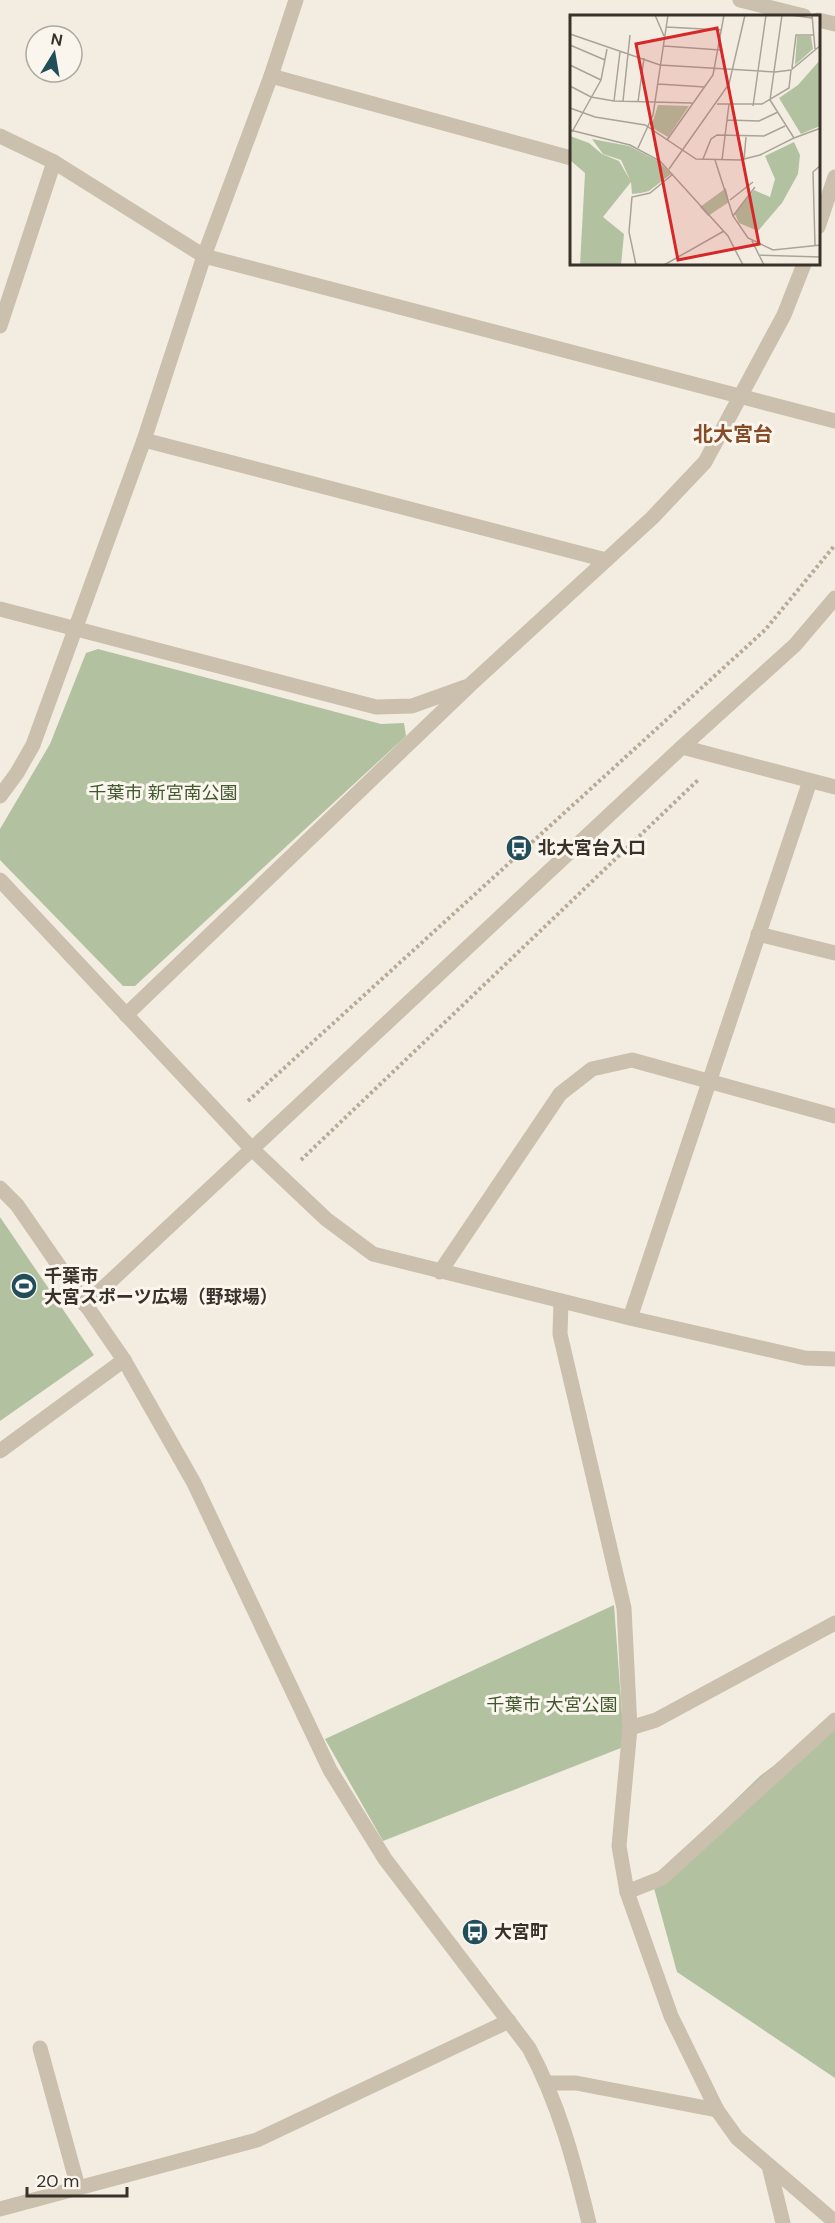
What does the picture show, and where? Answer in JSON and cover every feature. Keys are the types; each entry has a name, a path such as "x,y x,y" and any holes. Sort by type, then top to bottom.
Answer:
{"street":[{"path":"0,796 33,745 144,440 204,256 271,76 296,0"},
{"path":"740,0 800,15"},
{"path":"820,20 835,24"},
{"path":"271,76 570,158"},
{"path":"0,136 54,162 204,256 835,421"},
{"path":"0,326 54,162"},
{"path":"820,223 835,177"},
{"path":"126,1015 470,685 652,518 705,462 784,315 803,266"},
{"path":"144,440 606,560"},
{"path":"85,1305 682,747 795,645 835,598"},
{"path":"0,609 376,707 412,706 470,685"},
{"path":"682,747 835,788"},
{"path":"630,1318 810,781"},
{"path":"0,880 252,1149 326,1219 373,1254 630,1318 805,1358 835,1359"},
{"path":"758,934 835,953"},
{"path":"440,1272 560,1094 592,1069 632,1060 835,1116"},
{"path":"0,1188 17,1205 124,1360 194,1483 330,1770 385,1859 530,2048 548,2083 571,2150 590,2223"},
{"path":"561,1301 560,1334 624,1608 630,1728 619,1846 627,1892 670,2016 717,2110 737,2138 835,2222"},
{"path":"0,1451 124,1360"},
{"path":"630,1728 656,1720 835,1623"},
{"path":"627,1892 662,1878 835,1720"},
{"path":"0,2209 257,2140 509,2021"},
{"path":"40,2048 78,2187"},
{"path":"548,2083 576,2083 717,2110"},
{"path":"769,2166 783,2223"}],"path":[{"path":"248,1101 765,630 835,545"},
{"path":"301,1160 699,779"}],"green space":[{"name":"千葉市 新宮南公園","path":"98,649 381,724 404,723 406,736 135,986 123,986 0,860 0,829 50,744 86,653"},
{"name":"千葉市 大宮スポーツ広場（野球場）","path":"0,1217 94,1355 0,1421"},
{"name":"千葉市 大宮公園","path":"614,1605 623,1728 621,1748 383,1841 325,1739"},
{"path":"835,1720 835,2078 677,1972 652,1881 760,1776"}],"place":[{"name":"北大宮台入口","path":"519,848"},
{"name":"千葉市 大宮スポーツ広場（野球場）","path":"24,1286"},
{"name":"大宮町","path":"475,1932"}],"district":[{"name":"北大宮台","path":"733,434"}]}
